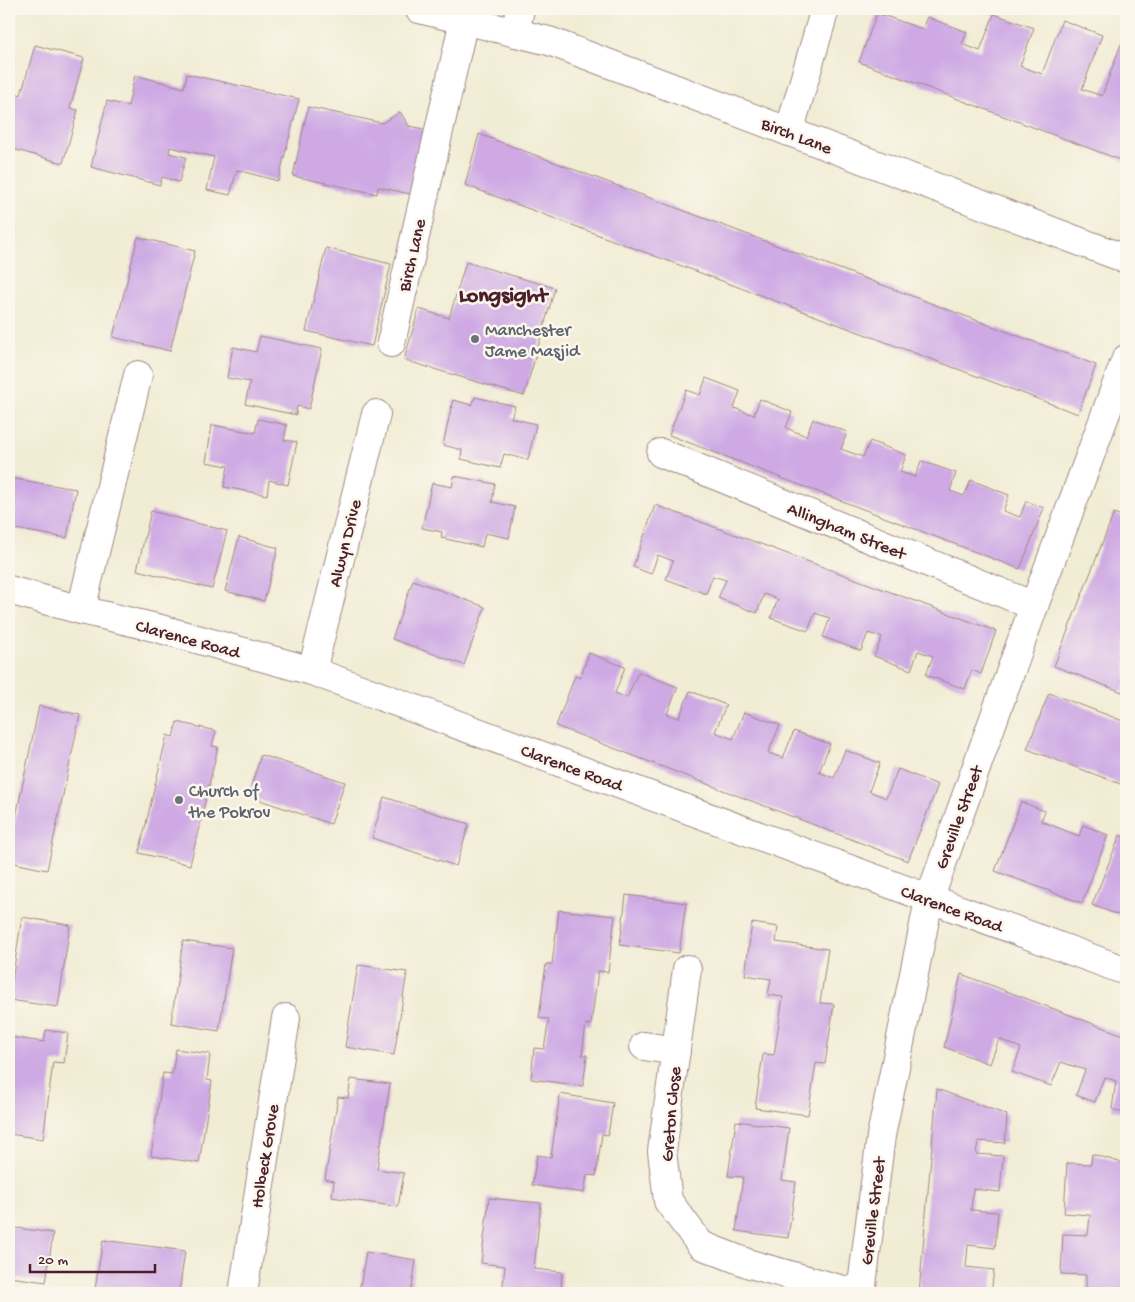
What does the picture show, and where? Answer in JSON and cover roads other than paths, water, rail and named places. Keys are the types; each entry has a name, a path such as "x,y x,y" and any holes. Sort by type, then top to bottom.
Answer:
{"street":[{"name":"Birch Lane","path":"419,9 464,20 518,21 550,41 1126,259"},
{"path":"789,132 825,9"},
{"name":"Birch Lane","path":"391,343 464,20"},
{"name":"Greville Street","path":"861,1293 881,1136 929,900 1034,606 1126,359"},
{"path":"81,610 138,374"},
{"name":"Alwyn Drive","path":"312,672 376,414"},
{"name":"Allingham Street","path":"661,453 1034,606"},
{"name":"Clarence Road","path":"9,590 157,628 312,672 1126,972"},
{"name":"Greton Close","path":"687,969 662,1151 668,1201 701,1246 750,1264 854,1293"},
{"name":"Holbeck Grove","path":"243,1293 286,1018"},
{"name":"Greton Close","path":"644,1046 676,1051"}],"place":[{"name":"Manchester Jame Masjid","path":"475,339"},
{"name":"Church of the Pokrov","path":"179,800"}],"district":[{"name":"Longsight","path":"503,293"}]}
